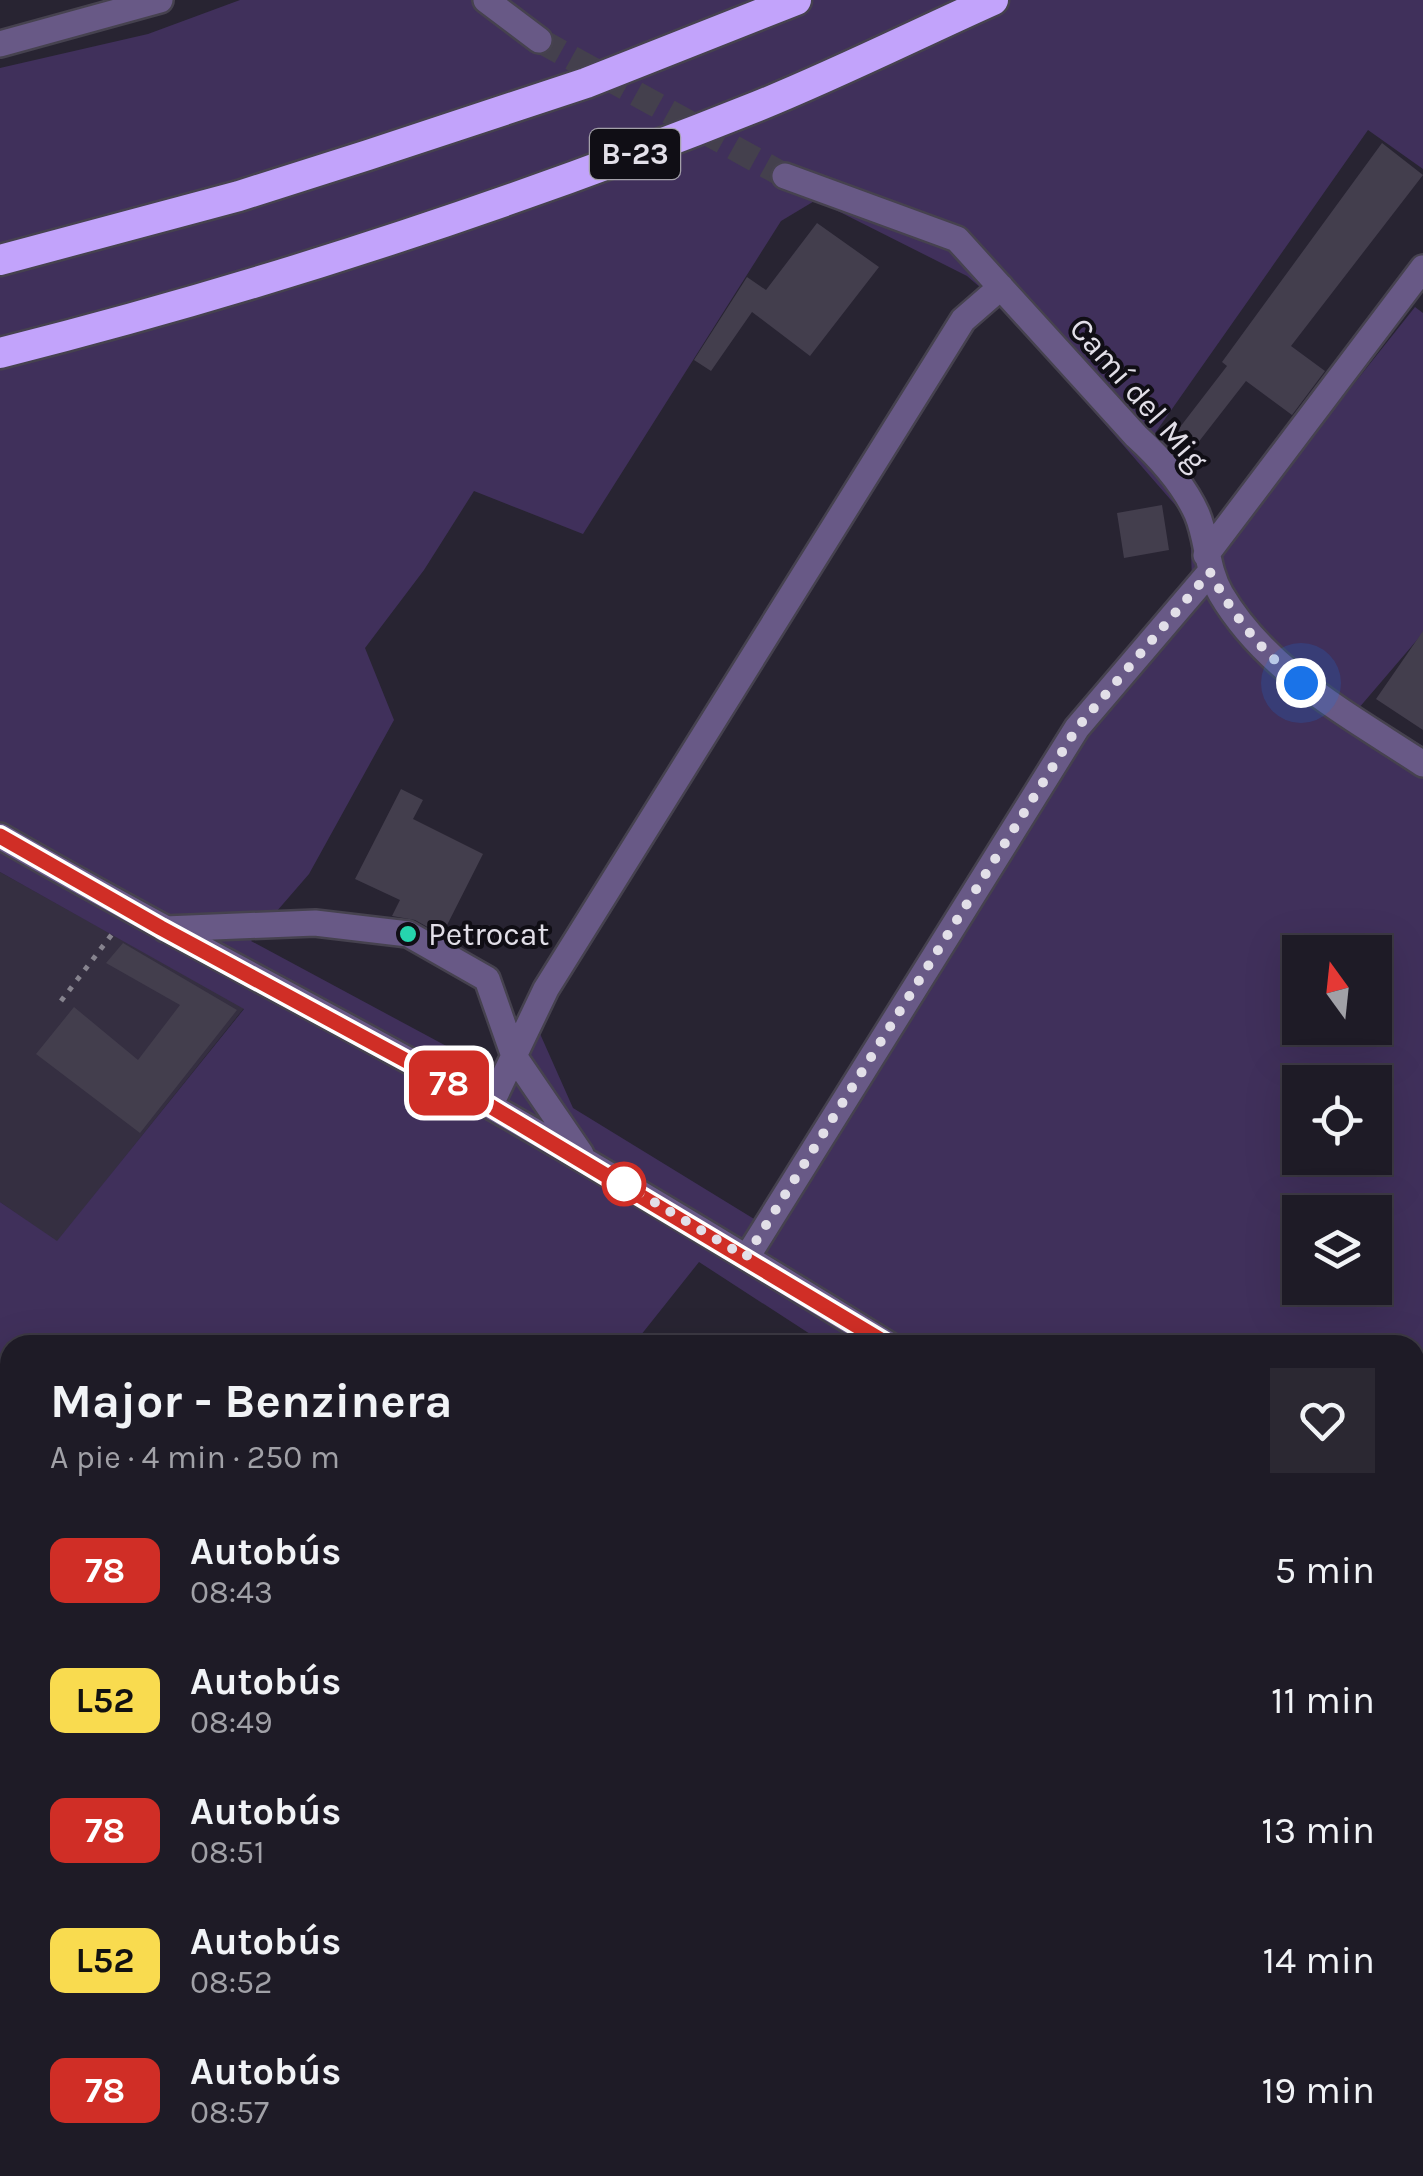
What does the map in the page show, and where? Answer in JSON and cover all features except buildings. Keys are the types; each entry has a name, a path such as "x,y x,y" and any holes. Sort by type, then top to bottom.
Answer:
{"highway":[{"name":"B-23","path":"0,260 239,196 386,149 586,82 796,0"},
{"name":"B-23","path":"0,353 227,292 563,182 762,104 994,0"}],"street":[{"path":"0,44 160,0"},
{"path":"486,0 539,40"},
{"name":"Camí del Mig","path":"784,176 957,239 1159,457 1197,514 1208,564 1222,597 1272,660 1423,764"},
{"path":"746,1257 1077,728 1208,564 1423,268"},
{"path":"490,1106 546,989 953,336 963,320 1001,288"},
{"path":"0,836 490,1106 873,1335"},
{"path":"161,928 224,929 315,923 408,934 487,979 514,1056 587,1163"}],"path":[{"path":"61,1001 130,911"}],"shaded area":[{"path":"240,0 1423,0 1423,169 1368,130 1153,436 1228,542 1415,307 1423,313 1423,633 1358,709 1423,746 1423,1335 812,1335 699,1262 641,1335 0,1335 0,1202 57,1241 244,1009 0,872 0,68 148,34","holes":["816,200 967,276 1003,307 1190,522 1192,581 1078,715 759,1222 573,1108 537,1027 517,1017 491,1070 251,941 309,874 394,720 365,648 424,570 474,491 583,534 781,221"]},
{"path":"0,872 244,1008 57,1242 0,1202"}],"tunnel":[{"path":"539,40 785,176"}],"bus line":[{"name":"78","path":"0,836 490,1106 873,1335"}],"place":[{"name":"Petrocat","path":"408,934"}],"route":[{"path":"624,1184 746,1257 1077,728 1210,572 1222,597 1272,660 1301,683"}]}
